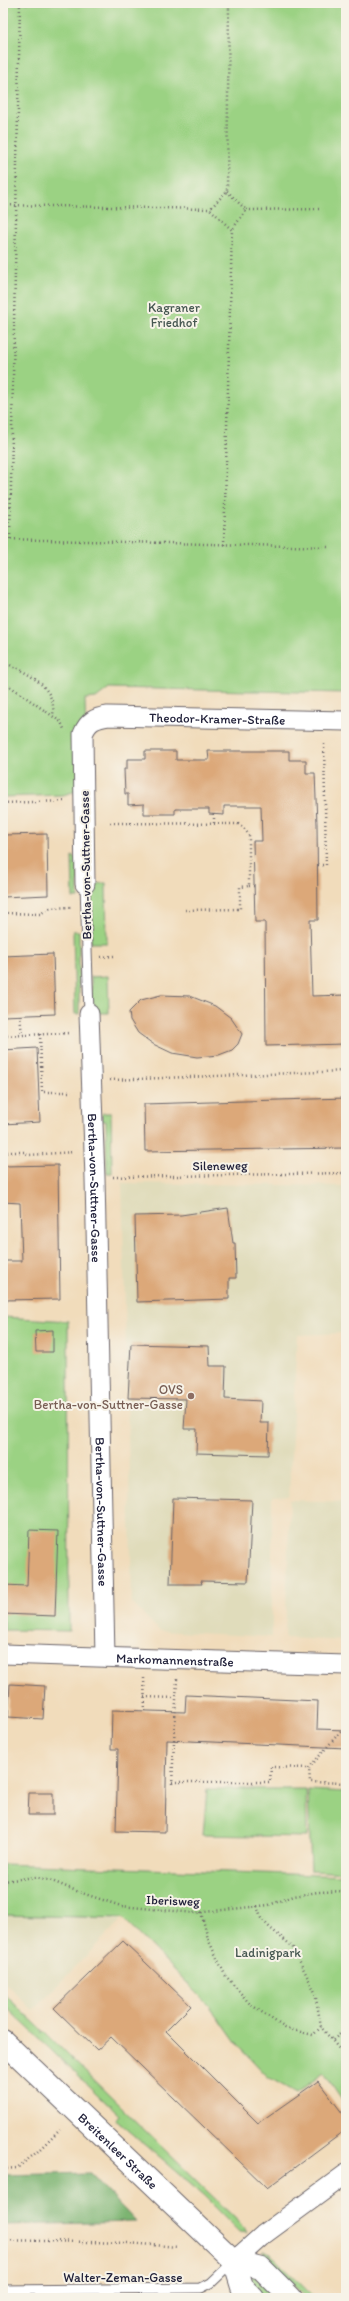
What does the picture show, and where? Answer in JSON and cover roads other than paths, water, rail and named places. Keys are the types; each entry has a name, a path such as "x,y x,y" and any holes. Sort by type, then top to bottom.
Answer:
{"main road":[{"name":"Breitenleer Straße","path":"3,2042 234,2261 261,2268 291,2298"},
{"name":"Breitenleer Straße","path":"234,2261 242,2287 253,2298"}],"street":[{"name":"Theodor-Kramer-Straße","path":"90,722 96,718 108,716 346,721"},
{"name":"Bertha-von-Suttner-Gasse","path":"85,884 83,734 90,722"},
{"name":"Bertha-von-Suttner-Gasse","path":"89,1014 95,1178 105,1657"},
{"name":"Markomannenstraße","path":"3,1654 346,1665"},
{"path":"234,2261 263,2235 346,2174"}],"lane":[{"name":"Bertha-von-Suttner-Gasse","path":"85,884 89,1014"},
{"name":"Walter-Zeman-Gasse","path":"3,2290 201,2288 211,2283 234,2261"}],"place":[{"name":"OVS Bertha-von-Suttner-Gasse","path":"191,1396"}],"park label":[{"name":"Kagraner Friedhof","path":"174,314"},
{"name":"Ladinigpark","path":"268,1952"}]}
